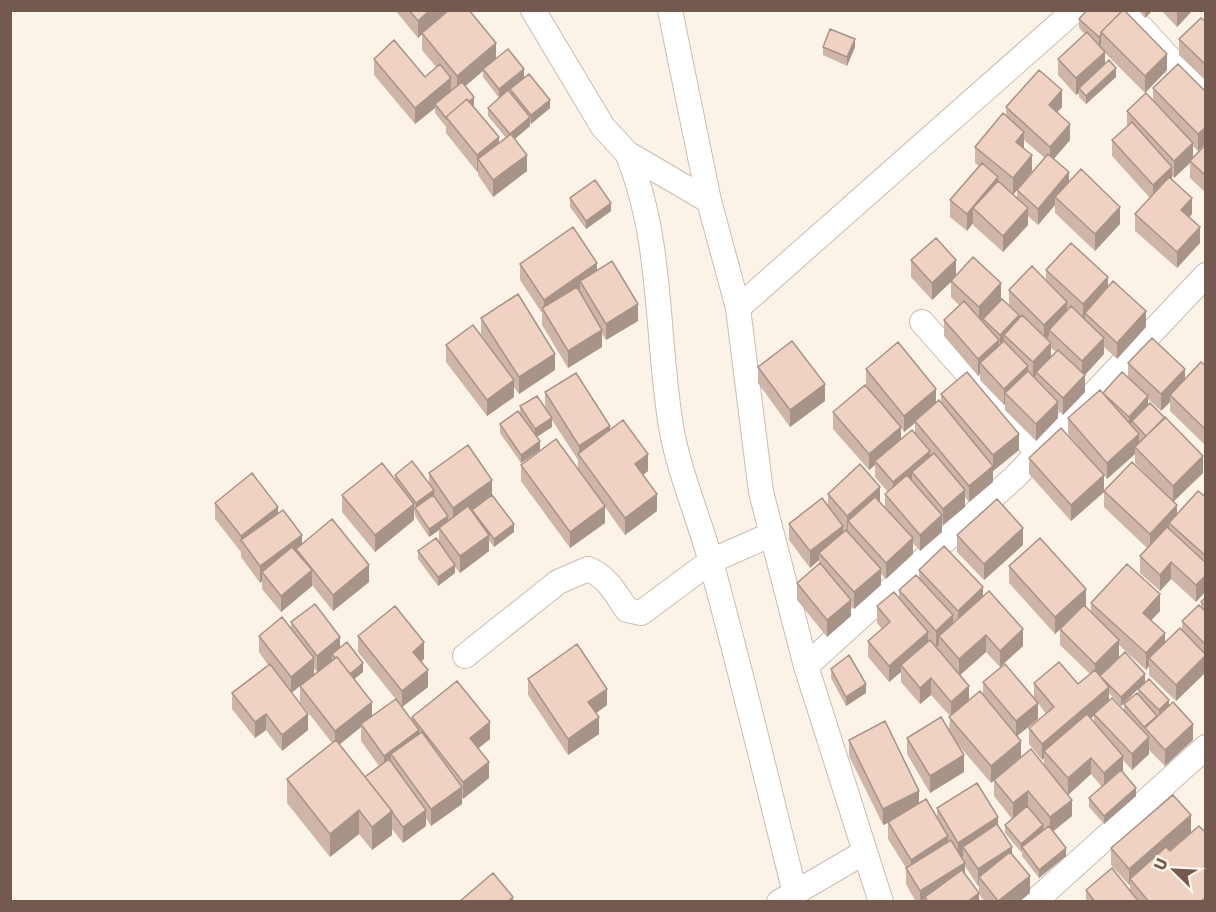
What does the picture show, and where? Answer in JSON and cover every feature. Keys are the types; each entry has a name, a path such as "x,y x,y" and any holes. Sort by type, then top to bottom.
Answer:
{"street":[{"path":"533,10 603,127 627,153 703,196"},
{"path":"670,10 703,196 738,308 765,538 806,666 855,859 881,902"},
{"path":"738,308 1075,10"},
{"path":"1125,10 1206,98"},
{"path":"627,153 638,179 644,203 661,316 671,428 716,559 796,892 855,859"},
{"path":"806,666 1038,453 1203,285"},
{"path":"922,322 1038,453"},
{"path":"465,656 558,582 588,569 608,580 627,610 640,613 716,559 765,538"},
{"path":"1034,902 1206,747"}],"building":[{"path":"409,10 430,10 418,21"},
{"path":"449,10 469,10 496,43 457,76 422,33"},
{"path":"1087,10 1122,11 1101,32 1099,37 1079,19"},
{"path":"1123,10 1167,54 1145,76 1101,32"},
{"path":"1201,18 1206,22 1206,65 1179,39"},
{"path":"830,29 855,39 847,57 823,47"},
{"path":"1087,32 1105,52 1076,78 1058,59"},
{"path":"394,40 425,77 440,64 451,78 415,108 374,59"},
{"path":"508,49 524,69 499,89 483,69"},
{"path":"1109,60 1116,68 1086,96 1079,88"},
{"path":"1178,64 1206,92 1206,127 1198,134 1153,88"},
{"path":"1039,70 1062,90 1049,105 1070,124 1050,147 1006,107"},
{"path":"529,74 550,100 531,115 510,89"},
{"path":"462,82 474,97 469,102 467,99 446,118 435,104"},
{"path":"508,90 530,117 510,134 488,108"},
{"path":"1146,93 1193,143 1174,161 1127,111"},
{"path":"467,99 499,137 477,155 446,117"},
{"path":"1003,113 1024,132 1016,142 1032,155 1013,178 975,147"},
{"path":"1132,122 1172,167 1153,185 1112,140"},
{"path":"511,134 527,155 493,180 478,159"},
{"path":"1206,144 1206,176 1190,161"},
{"path":"1048,154 1069,172 1038,209 1017,190"},
{"path":"982,163 998,177 967,214 950,200"},
{"path":"1081,169 1120,207 1095,234 1055,197"},
{"path":"1169,177 1192,198 1181,210 1200,227 1177,252 1135,214"},
{"path":"595,180 611,203 586,221 570,198"},
{"path":"998,181 1028,208 1003,236 973,208"},
{"path":"573,227 597,263 544,300 520,264"},
{"path":"936,238 956,260 932,283 911,260"},
{"path":"1071,243 1108,277 1083,304 1046,270"},
{"path":"973,257 1001,283 979,307 951,281"},
{"path":"612,261 638,304 606,324 580,281"},
{"path":"1032,266 1067,302 1044,325 1009,290"},
{"path":"1113,281 1146,311 1117,343 1085,313"},
{"path":"577,287 602,330 568,351 542,308"},
{"path":"518,294 555,354 519,377 481,318"},
{"path":"1002,299 1019,315 1000,335 983,319"},
{"path":"964,301 999,340 978,359 944,320"},
{"path":"1071,306 1104,338 1082,361 1049,330"},
{"path":"1022,315 1051,343 1033,362 1004,335"},
{"path":"473,325 514,380 487,400 446,345"},
{"path":"1152,338 1185,369 1161,394 1128,363"},
{"path":"792,341 825,384 790,410 758,367"},
{"path":"1004,341 1028,366 1004,389 980,363"},
{"path":"898,342 936,389 904,416 866,369"},
{"path":"1058,350 1085,375 1063,398 1036,372"},
{"path":"1201,362 1206,366 1206,430 1170,395"},
{"path":"1028,371 1058,402 1036,424 1005,393"},
{"path":"967,372 1019,434 993,455 941,394"},
{"path":"1122,372 1148,396 1129,417 1103,393"},
{"path":"576,373 610,426 579,446 545,392"},
{"path":"865,385 901,427 869,454 833,412"},
{"path":"1100,390 1139,434 1107,463 1068,418"},
{"path":"537,396 552,418 535,429 520,406"},
{"path":"939,400 993,466 969,486 915,421"},
{"path":"1150,403 1165,418 1146,436 1132,421"},
{"path":"518,411 540,441 521,455 500,424"},
{"path":"1165,417 1203,456 1173,486 1135,447"},
{"path":"623,420 648,454 635,464 657,494 625,518 578,454"},
{"path":"1061,428 1104,475 1071,505 1029,458"},
{"path":"912,430 930,451 893,482 875,461"},
{"path":"556,439 605,506 570,532 521,465"},
{"path":"468,445 492,480 453,508 429,473"},
{"path":"934,453 965,490 943,509 912,472"},
{"path":"412,461 434,490 416,503 395,475"},
{"path":"1132,462 1177,505 1150,534 1104,491"},
{"path":"382,463 414,504 375,535 342,495"},
{"path":"860,464 880,487 847,516 828,494"},
{"path":"252,473 278,507 241,536 215,503"},
{"path":"907,475 942,515 920,535 885,494"},
{"path":"1198,491 1206,497 1206,556 1169,523"},
{"path":"433,495 448,516 429,529 415,508"},
{"path":"492,495 514,524 494,539 472,510"},
{"path":"875,497 913,538 886,563 848,521"},
{"path":"822,498 843,526 810,551 789,524"},
{"path":"997,499 1023,528 984,564 957,535"},
{"path":"468,506 489,535 460,556 439,528"},
{"path":"283,510 302,535 260,566 241,540"},
{"path":"332,519 369,565 333,595 296,549"},
{"path":"1167,527 1206,563 1206,575 1196,585 1171,562 1160,575 1140,556"},
{"path":"846,530 881,569 854,592 819,553"},
{"path":"436,538 455,565 438,577 418,551"},
{"path":"1040,538 1086,589 1055,617 1009,566"},
{"path":"944,546 983,587 958,611 919,570"},
{"path":"292,547 312,570 281,596 262,572"},
{"path":"820,563 851,600 827,620 797,583"},
{"path":"1127,564 1160,594 1143,613 1165,633 1146,653 1091,603"},
{"path":"916,575 953,615 936,631 899,590"},
{"path":"989,591 1023,629 1000,651 986,635 959,659 939,636"},
{"path":"894,592 928,632 889,666 868,641 890,622 877,606"},
{"path":"315,604 340,637 317,656 291,622"},
{"path":"1084,605 1119,640 1095,664 1060,629"},
{"path":"1199,605 1206,612 1206,645 1182,621"},
{"path":"395,606 424,642 413,652 428,670 402,691 358,636"},
{"path":"282,617 314,658 291,677 259,636"},
{"path":"1180,628 1206,655 1176,685 1149,658"},
{"path":"930,640 969,686 951,702 931,678 920,688 901,665"},
{"path":"347,642 363,663 350,674 332,654"},
{"path":"577,644 607,689 588,702 599,717 568,739 528,679"},
{"path":"1125,652 1145,674 1121,697 1100,676"},
{"path":"849,655 866,684 846,697 831,669"},
{"path":"337,657 372,702 335,731 300,686"},
{"path":"1059,662 1078,684 1095,670 1109,687 1042,744 1029,728 1054,707 1034,683"},
{"path":"270,664 308,714 282,735 266,714 255,722 232,693"},
{"path":"1005,664 1038,703 1016,721 983,682"},
{"path":"1149,679 1169,700 1159,710 1138,689"},
{"path":"457,681 490,722 470,738 489,762 463,782 412,717"},
{"path":"980,691 1021,741 991,766 949,717"},
{"path":"1137,693 1157,716 1144,727 1124,704"},
{"path":"1112,698 1149,737 1132,754 1094,714"},
{"path":"396,699 419,730 384,756 361,724"},
{"path":"1173,702 1193,724 1165,750 1145,728"},
{"path":"1087,714 1123,756 1104,773 1091,758 1068,778 1044,751"},
{"path":"941,717 964,755 930,776 907,738"},
{"path":"885,721 919,791 883,809 849,740"},
{"path":"422,732 462,787 431,809 391,754"},
{"path":"336,740 392,811 372,827 359,810 330,834 287,779"},
{"path":"1031,749 1072,800 1050,817 1028,791 1013,803 994,780"},
{"path":"389,759 426,810 403,827 365,777"},
{"path":"1121,770 1136,788 1104,816 1089,798"},
{"path":"977,783 998,817 958,843 937,808"},
{"path":"1173,795 1191,815 1129,869 1111,848"},
{"path":"926,799 948,836 911,860 888,822"},
{"path":"1027,806 1043,825 1021,844 1005,825"},
{"path":"997,824 1012,847 978,869 963,847"},
{"path":"1049,826 1066,848 1039,870 1022,847"},
{"path":"1199,826 1206,833 1206,897 1200,902 1149,902 1130,879 1166,847 1170,851"},
{"path":"951,840 965,863 920,891 906,868"},
{"path":"1010,852 1030,876 998,901 979,877"},
{"path":"1112,868 1139,902 1095,902 1086,890"},
{"path":"962,870 979,893 967,902 928,902 925,897"},
{"path":"493,873 513,897 507,902 459,902"}]}
